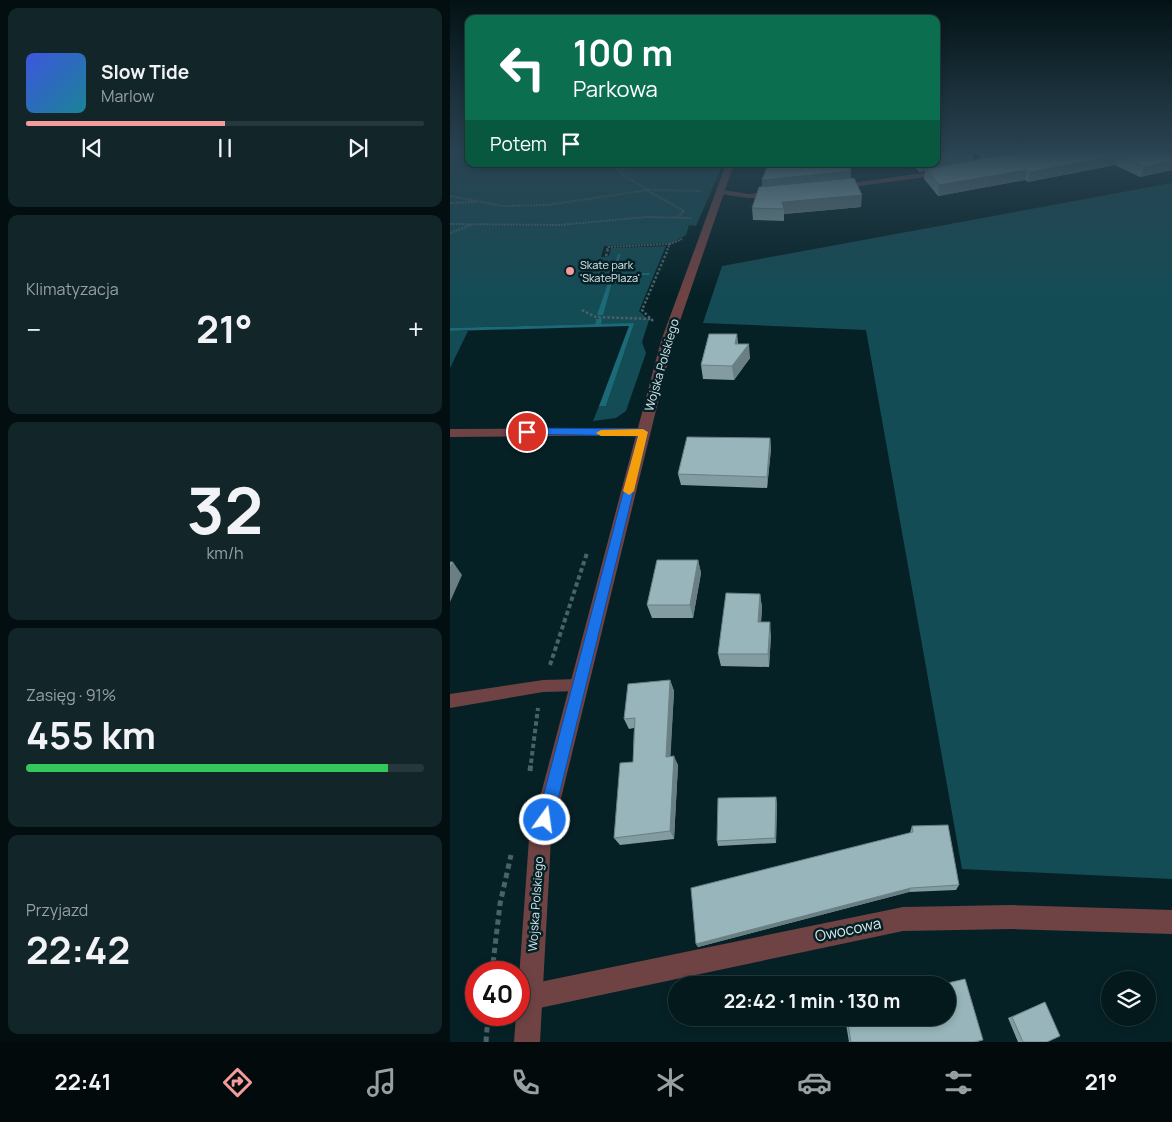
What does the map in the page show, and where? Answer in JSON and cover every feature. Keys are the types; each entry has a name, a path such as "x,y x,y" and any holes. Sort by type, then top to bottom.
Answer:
{"street":[{"name":"Wojska Polskiego","path":"530,997 540,839 667,341 717,199"},
{"path":"450,433 643,432"},
{"name":"Owocowa","path":"530,997 903,919 1012,917 1172,922"},
{"name":"Wojska Polskiego","path":"527,1042 528,1026"}],"lane":[{"path":"450,701 543,686 580,685"}],"path":[{"path":"465,199 503,206 547,205 590,199"},
{"path":"663,199 684,211 677,217"},
{"path":"450,203 485,202"},
{"path":"450,224 560,225 646,216 709,219"},
{"path":"450,233 475,224"},
{"path":"606,256 608,246 670,244"},
{"path":"582,310 596,317 653,319"},
{"path":"543,686 588,549"},
{"path":"486,1042 487,1026"}],"shaded area":[{"path":"450,199 708,199 696,226 689,225 686,235 671,243 604,246 601,257 609,256 611,248 666,246 639,311 649,320 642,342 646,353 626,411 616,418 593,421 599,406 606,406 634,324 601,324 601,318 596,319 595,324 450,328"},
{"path":"1087,199 1172,199 1172,879 962,869 866,330 703,323 722,266"},
{"path":"618,254 621,254 614,273 650,273 649,275 614,275 603,315 597,315"},
{"path":"602,318 601,324 634,324 606,406 599,406 629,326 450,331 450,328 595,324 596,319"},
{"path":"450,331 468,331 450,368"}],"building":[{"path":"755,199 821,199 782,202 784,209 752,208"},
{"path":"709,334 737,334 735,344 749,344 732,366 701,365"},
{"path":"687,437 770,438 767,477 678,474"},
{"path":"657,560 698,560 690,605 647,605"},
{"path":"726,593 760,594 758,622 770,622 768,654 718,654"},
{"path":"670,680 666,757 674,756 670,831 614,838 620,763 633,762 635,718 624,719 628,684"},
{"path":"776,797 775,838 717,841 718,798"},
{"path":"948,825 959,885 911,888 696,944 691,888 913,832 912,826"},
{"path":"965,979 983,1040 974,1042 851,1042 848,1026 956,1026 956,981"},
{"path":"1045,1002 1060,1036 1047,1042 1023,1042 1012,1017"}],"slow traffic":[{"path":"601,433 643,432 629,491"}],"place":[{"name":"Skate park 'SkatePlaza'","path":"570,271"}],"route":[{"path":"527,432 643,432 545,820"}]}
